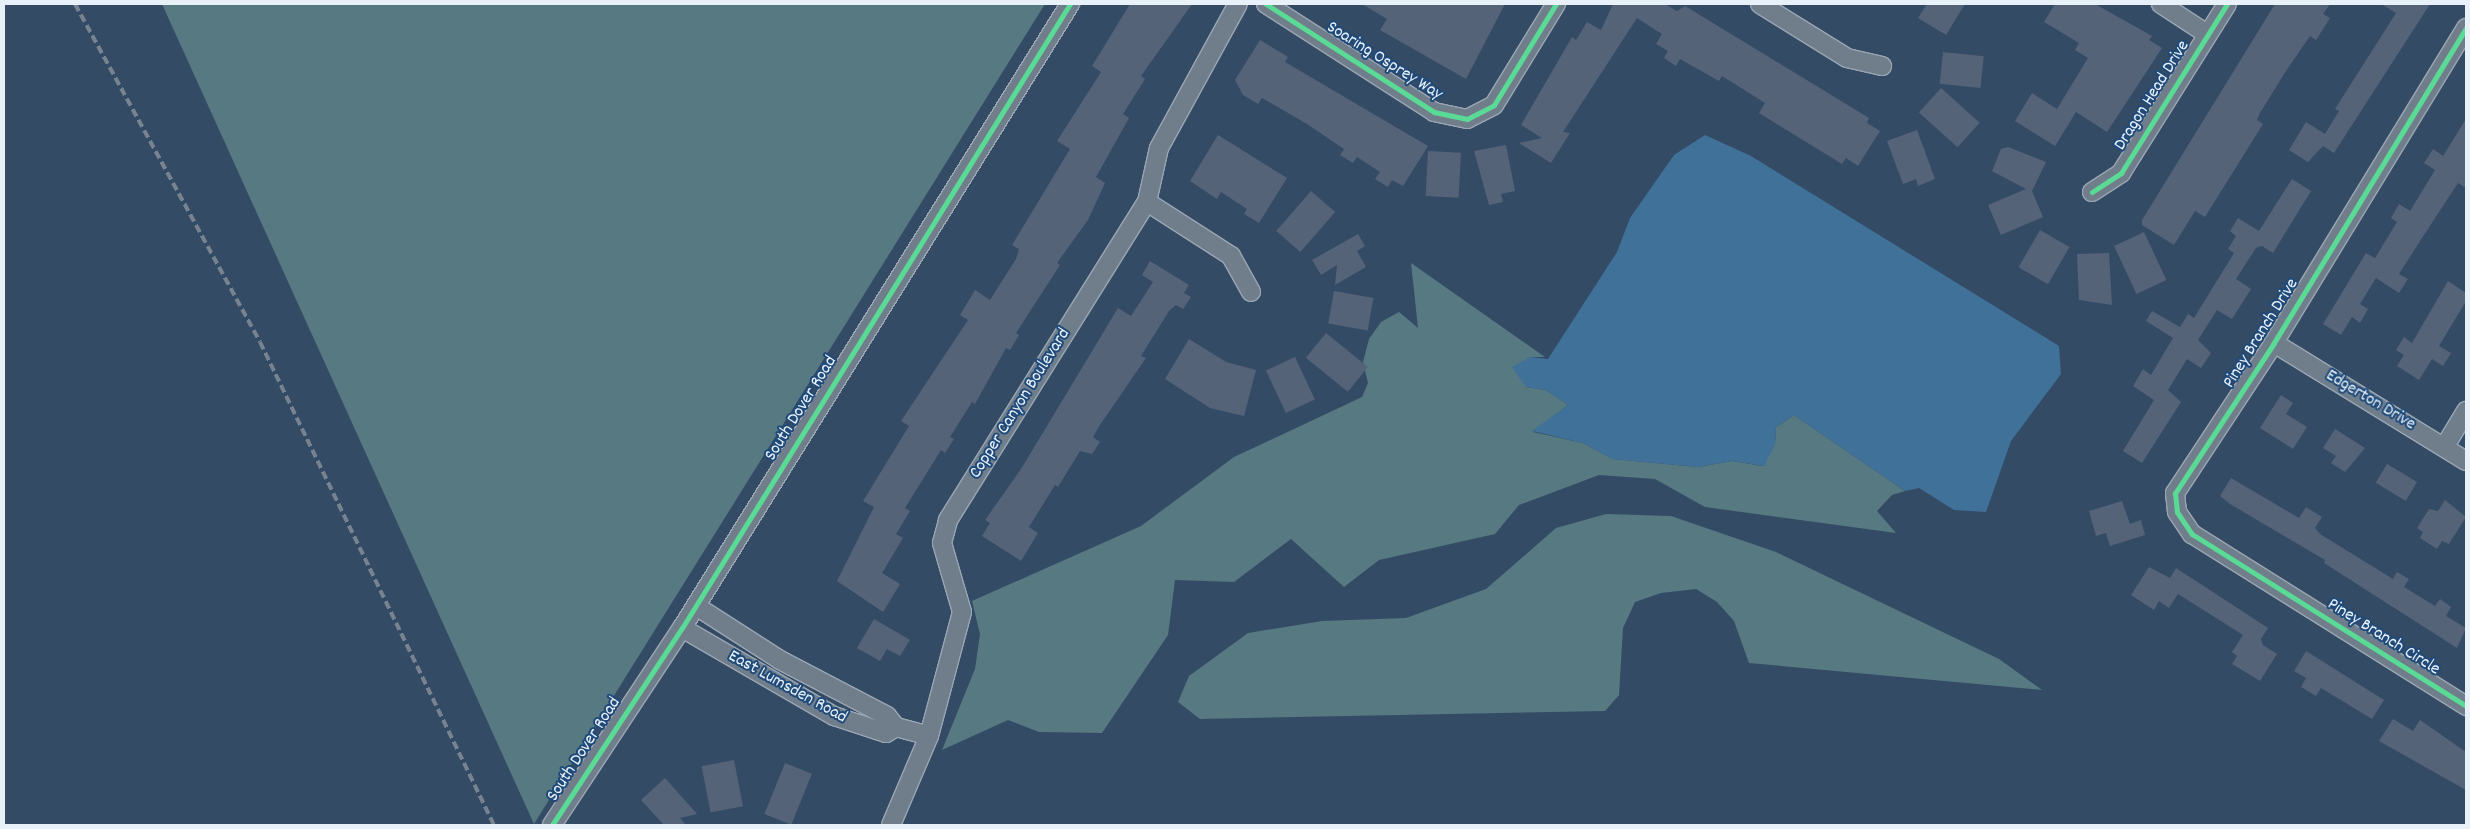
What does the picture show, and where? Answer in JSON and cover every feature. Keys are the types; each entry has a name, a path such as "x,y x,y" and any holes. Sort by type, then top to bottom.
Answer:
{"street":[{"name":"South Dover Road","path":"552,825 696,606 1070,4"},
{"name":"Copper Canyon Boulevard","path":"891,825 929,736 962,612 942,543 948,520 1147,202 1159,148 1238,4"},
{"name":"Soaring Osprey Way","path":"1266,4 1434,112 1467,120 1494,104 1556,4"},
{"path":"1760,4 1847,58 1882,66"},
{"path":"2161,4 2207,34"},
{"name":"Dragon Head Drive","path":"2092,192 2121,173 2227,4"},
{"name":"Piney Branch Drive","path":"2312,609 2192,534 2177,512 2175,493 2274,343 2466,28"},
{"path":"1147,202 1231,256 1252,292"},
{"name":"Edgerton Drive","path":"2274,343 2466,460"},
{"path":"2444,446 2466,411"},
{"name":"East Lumsden Road","path":"696,606 780,660 887,716 896,727 929,736"},
{"name":"Piney Branch Circle","path":"2312,609 2466,706"},
{"name":"East Lumsden Road","path":"682,628 834,716 886,733 896,727"}],"green space":[{"path":"162,4 1045,4 534,824"},
{"path":"1411,263 1545,357 1530,357 1526,387 1546,390 1568,405 1533,432 1583,443 1613,459 1698,467 1732,461 1763,466 1775,444 1776,427 1794,415 1905,491 1892,495 1877,511 1896,533 1705,507 1655,479 1599,475 1519,505 1495,534 1379,560 1344,587 1291,539 1234,582 1175,580 1168,635 1102,733 1039,732 1008,720 942,750 975,669 980,634 972,601 1141,526 1234,457 1362,397 1368,383 1363,362 1369,339 1381,322 1399,312 1418,328"},
{"path":"1606,514 1671,516 1776,552 1999,659 2042,690 1749,663 1734,621 1717,602 1696,589 1661,593 1635,602 1623,628 1619,695 1605,711 1200,719 1178,702 1189,676 1248,633 1322,621 1406,618 1486,589 1556,528"}],"water":[{"path":"1705,135 1751,156 2059,346 2061,374 2011,441 1986,512 1954,510 1919,488 1905,491 1794,415 1776,427 1775,444 1764,466 1732,461 1698,467 1613,459 1583,443 1532,431 1568,405 1546,390 1526,387 1512,367 1530,357 1548,359 1617,252 1630,218 1674,155"}],"building":[{"path":"1130,4 1192,4 1141,76 1145,79 1123,114 1129,118 1096,177 1105,183 1088,220 1057,263 1060,265 1016,333 1019,335 1010,350 1006,348 975,404 972,402 950,437 954,439 945,453 941,450 905,508 910,511 896,534 903,538 882,573 900,584 883,612 837,581 874,507 863,501 909,426 901,421 968,320 960,315 975,290 990,300 1016,259 1019,249 1012,245 1070,149 1057,141 1101,72 1092,66"},
{"path":"1362,4 1505,4 1466,79 1380,30 1387,19"},
{"path":"1613,4 1665,4 1677,11 1685,6 1869,118 1867,123 1880,131 1858,166 1846,158 1842,164 1759,113 1765,103 1722,76 1719,81 1680,59 1676,66 1664,58 1668,51 1656,44 1662,34 1637,18 1563,132 1570,133 1551,163 1519,143 1542,138 1521,125 1572,37 1576,40 1587,22 1601,30"},
{"path":"1927,4 1965,4 1946,35 1918,18"},
{"path":"2055,4 2095,4 2152,36 2149,40 2162,48 2107,132 2076,112 2055,146 2015,121 2032,93 2057,109 2088,58 2075,50 2079,43 2044,22"},
{"path":"2275,4 2330,4 2323,14 2330,18 2316,40 2310,36 2284,74 2257,120 2263,124 2205,217 2195,211 2174,245 2142,225 2142,220"},
{"path":"2381,4 2430,4 2334,153 2323,146 2308,162 2289,150 2306,122 2325,134 2339,111 2335,109 2396,13"},
{"path":"1260,40 1288,57 1285,62 1428,146 1403,186 1392,180 1388,187 1375,179 1380,172 1357,157 1353,163 1340,155 1344,149 1307,124 1262,98 1258,104 1243,95 1235,80"},
{"path":"1943,52 1984,56 1980,88 1940,84"},
{"path":"1941,88 1980,123 1958,147 1919,113"},
{"path":"2466,119 2466,188 2458,183 2399,274 2408,279 2399,293 2376,278 2360,304 2368,309 2360,323 2352,317 2341,335 2323,324 2366,253 2375,258 2397,222 2391,218 2399,204 2410,211 2435,170 2424,163 2433,149 2443,156"},
{"path":"1917,130 1935,179 1918,186 1916,179 1903,184 1887,141"},
{"path":"1218,135 1287,178 1259,223 1244,214 1247,209 1221,192 1217,199 1190,181"},
{"path":"1506,145 1515,191 1501,194 1503,202 1489,205 1474,151"},
{"path":"2008,147 2046,162 2032,191 2043,217 2001,235 1988,205 2026,189 1992,171 2001,149"},
{"path":"1428,151 1461,153 1459,198 1426,196"},
{"path":"2292,179 2311,191 2273,253 2262,246 2256,248 2236,279 2251,289 2232,319 2217,310 2198,340 2211,353 2201,368 2187,359 2168,390 2181,402 2142,463 2123,451 2154,400 2133,386 2143,369 2151,375 2173,338 2146,321 2152,311 2180,327 2188,314 2194,318 2234,253 2228,249 2236,236 2230,231 2238,218 2259,231"},
{"path":"1311,191 1335,212 1300,252 1276,231"},
{"path":"2040,230 2069,247 2048,284 2018,267"},
{"path":"2144,232 2166,280 2136,294 2114,246"},
{"path":"1358,234 1365,246 1357,251 1366,267 1335,285 1337,265 1321,275 1312,260"},
{"path":"2109,253 2112,305 2079,300 2077,254"},
{"path":"1150,261 1189,285 1184,293 1191,297 1183,309 1176,305 1169,311 1141,356 1146,358 1093,437 1100,442 1092,454 1080,451 1058,487 1055,485 1029,527 1038,533 1021,561 982,536 990,523 985,520 1021,469 1118,308 1131,316 1153,282 1142,275"},
{"path":"2448,281 2466,293 2466,301 2439,346 2451,353 2443,366 2432,359 2419,380 2397,366 2404,355 2396,350 2404,337 2412,343"},
{"path":"1334,291 1373,298 1368,330 1328,323"},
{"path":"1326,333 1368,367 1348,392 1306,358"},
{"path":"1189,339 1226,362 1256,370 1244,416 1210,408 1165,379"},
{"path":"1295,357 1315,400 1286,413 1266,371"},
{"path":"2281,395 2293,403 2286,414 2307,427 2293,449 2260,428"},
{"path":"2335,429 2365,448 2345,472 2331,463 2336,456 2323,448"},
{"path":"2387,464 2417,482 2406,501 2376,483"},
{"path":"2231,478 2299,518 2306,507 2322,517 2315,528 2320,534 2393,579 2397,572 2409,579 2404,587 2435,606 2440,599 2451,607 2446,616 2466,628 2457,648 2324,563 2325,560 2230,504 2220,496"},
{"path":"2445,500 2466,517 2449,544 2442,541 2437,549 2420,538 2423,532 2417,528 2429,509 2438,511"},
{"path":"2122,501 2130,524 2141,520 2145,535 2110,546 2106,533 2096,536 2089,511"},
{"path":"2149,567 2170,578 2176,568 2268,628 2261,639 2263,645 2277,654 2260,681 2232,664 2237,656 2232,652 2243,635 2178,594 2169,608 2159,601 2154,610 2131,595"},
{"path":"874,619 910,640 900,656 887,649 880,661 857,648"},
{"path":"2306,651 2384,700 2372,719 2321,688 2316,696 2301,687 2306,678 2294,671"},
{"path":"2393,719 2413,731 2420,720 2466,752 2466,790 2379,741"},
{"path":"734,760 743,806 711,812 702,766"},
{"path":"785,763 812,774 791,825 764,814"},
{"path":"665,778 697,814 680,818 686,825 664,825 641,800"}],"railway":[{"path":"75,4 260,342 494,825"}],"cycle path":[{"path":"552,825 682,628 1070,4"},
{"path":"1266,4 1434,112 1467,119 1494,105 1556,4"},
{"path":"2092,192 2121,173 2227,4"},
{"path":"2466,28 2274,343 2175,493 2177,512 2192,534 2466,706"}]}
